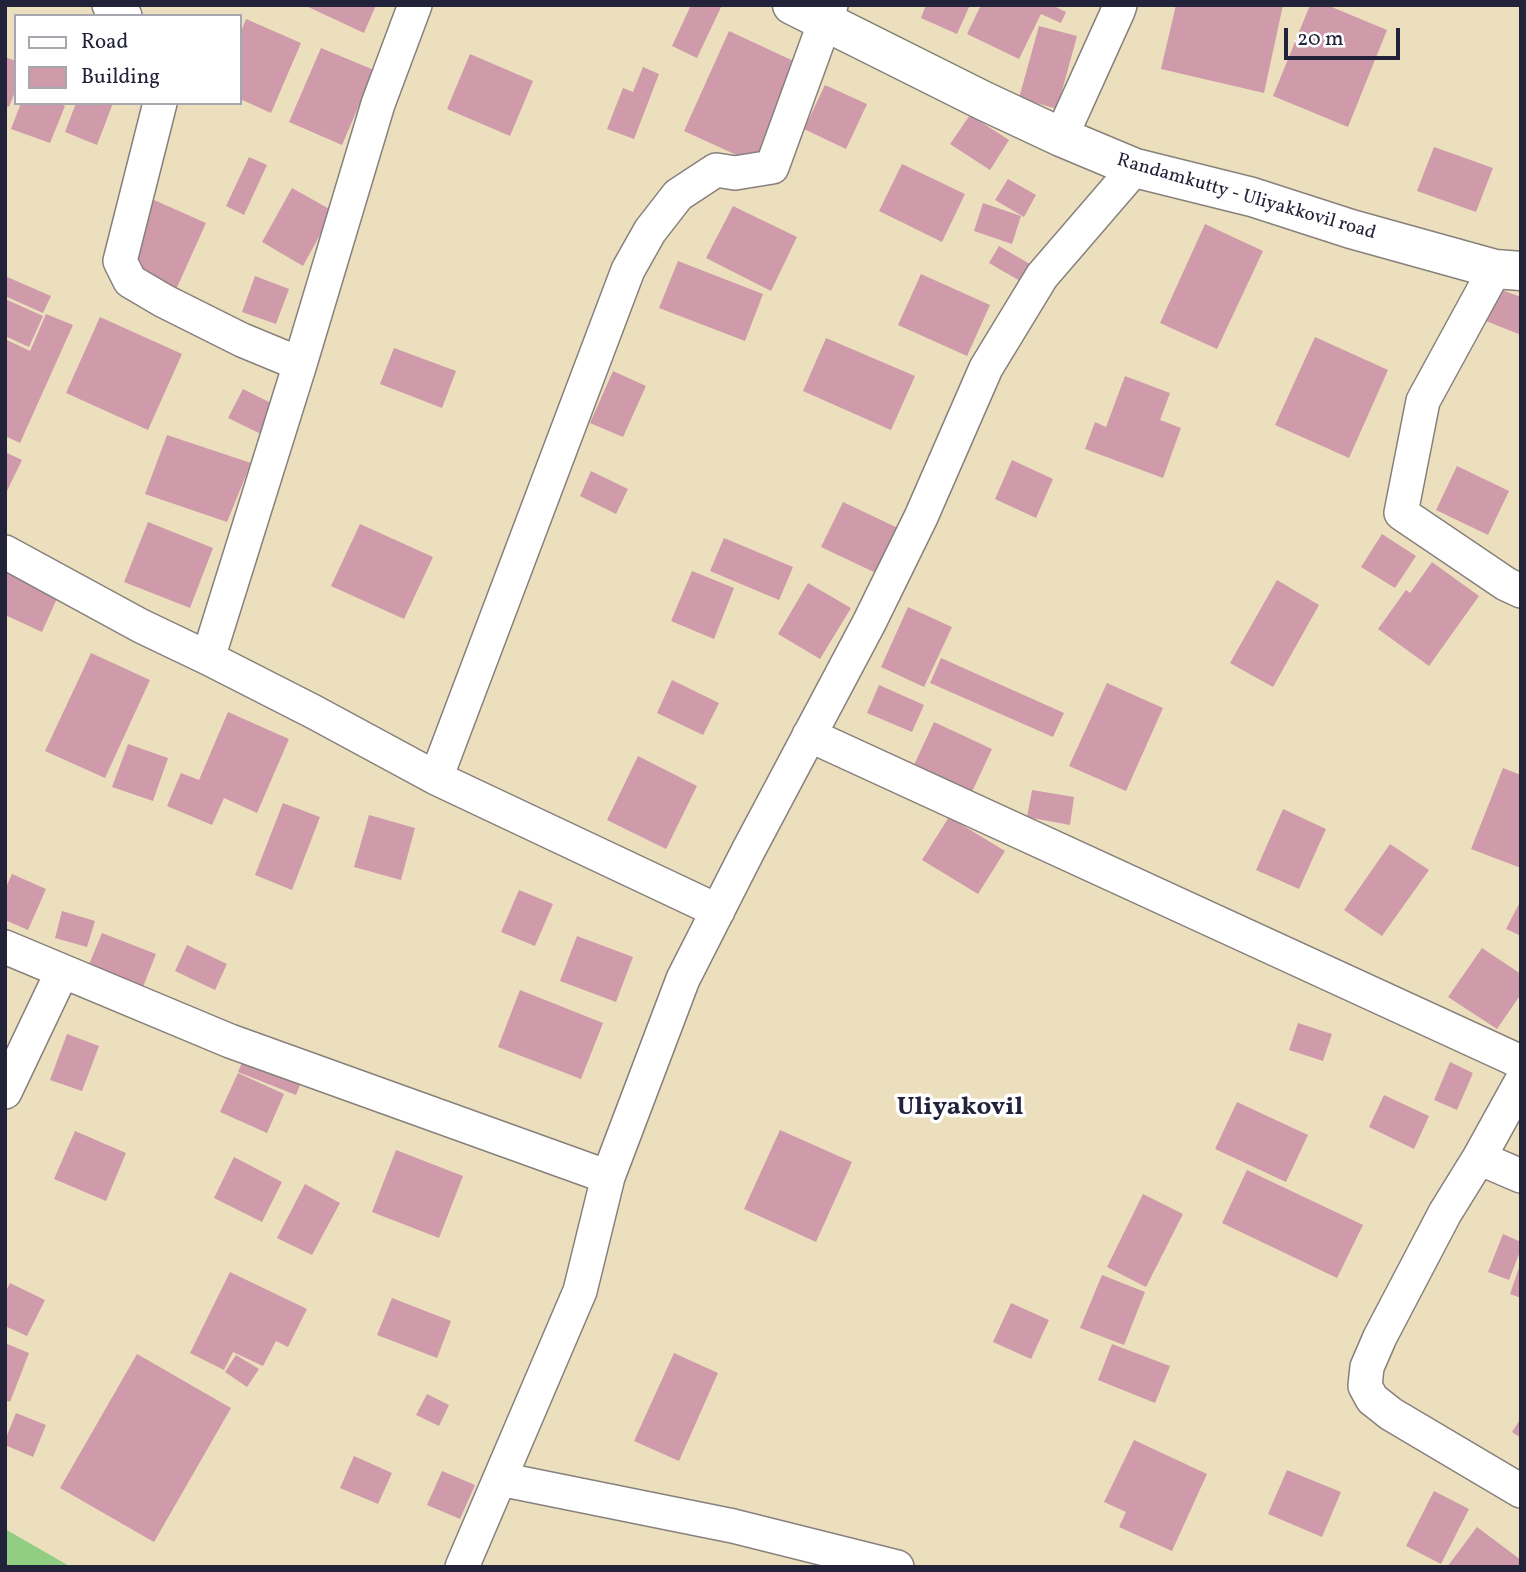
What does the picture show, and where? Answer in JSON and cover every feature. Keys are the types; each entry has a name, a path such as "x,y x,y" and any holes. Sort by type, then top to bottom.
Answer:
{"street":[{"path":"208,657 378,104 415,5"},
{"path":"1061,137 1113,24 1119,5"},
{"path":"436,778 628,270 650,231 678,195 716,170 735,173 772,167 816,10"},
{"name":"Randamkutty - Uliyakkovil road","path":"816,10 984,101 1135,168 1252,197 1351,229 1508,270"},
{"path":"159,105 120,261 130,281 242,340 300,364"},
{"path":"463,1567 580,1292 608,1177 683,979 748,850 869,623 921,517 986,368 1042,276 1135,168"},
{"path":"1508,270 1423,401 1401,513 1506,584 1521,591"},
{"path":"5,552 141,626 208,657 436,778 718,911"},
{"path":"809,735 1521,1062"},
{"path":"5,947 230,1041 608,1177"},
{"path":"5,1092 62,972"},
{"path":"1521,1082 1445,1213 1380,1337 1367,1367 1364,1386 1372,1399 1391,1414 1521,1491"},
{"path":"1479,1158 1521,1176"},
{"path":"500,1479 733,1526 897,1567"}],"green space":[{"path":"5,1529 71,1567 5,1567"}],"building":[{"path":"304,5 376,5 364,33"},
{"path":"691,5 722,5 697,58 672,46"},
{"path":"926,5 970,5 957,34 921,18"},
{"path":"981,5 1052,5 1066,12 1061,23 1041,14 1019,59 967,34"},
{"path":"1176,5 1283,5 1264,93 1161,69"},
{"path":"1310,5 1327,5 1387,30 1348,127 1273,96"},
{"path":"246,19 301,43 271,113 242,100 242,29"},
{"path":"1039,26 1077,36 1057,109 1019,98"},
{"path":"729,31 800,64 754,163 684,131"},
{"path":"321,48 374,70 342,145 289,122"},
{"path":"470,54 533,81 510,136 447,109"},
{"path":"5,57 14,60 14,94 9,107 5,106"},
{"path":"643,67 659,74 634,139 607,129 623,88 633,92"},
{"path":"825,85 867,104 846,149 804,129"},
{"path":"20,105 65,106 50,143 11,129"},
{"path":"75,105 112,105 97,145 65,132"},
{"path":"970,115 1009,140 990,170 950,144"},
{"path":"1434,147 1493,168 1476,212 1417,191"},
{"path":"249,157 267,165 244,215 226,206"},
{"path":"902,164 965,194 942,242 879,211"},
{"path":"1008,179 1036,195 1024,217 995,200"},
{"path":"292,188 333,211 303,266 262,242"},
{"path":"145,196 206,223 174,294 126,272"},
{"path":"983,203 1021,216 1012,244 974,231"},
{"path":"733,206 797,237 771,291 706,258"},
{"path":"1205,224 1263,251 1217,349 1160,323"},
{"path":"999,246 1030,264 1020,281 989,263"},
{"path":"678,261 763,294 745,341 659,308"},
{"path":"921,274 990,305 967,356 898,325"},
{"path":"5,276 51,296 43,313 5,296"},
{"path":"255,276 289,289 276,324 242,312"},
{"path":"1499,289 1521,297 1521,335 1486,321"},
{"path":"5,299 43,316 29,347 5,336"},
{"path":"46,314 73,325 20,443 5,436 5,339 30,351"},
{"path":"100,317 182,354 148,430 66,393"},
{"path":"1315,337 1388,370 1349,458 1275,425"},
{"path":"826,338 915,376 891,430 803,391"},
{"path":"394,348 456,371 442,408 380,384"},
{"path":"613,371 646,386 623,437 590,423"},
{"path":"1125,376 1170,393 1160,420 1181,428 1163,478 1085,449 1095,422 1106,427"},
{"path":"243,389 277,406 263,435 228,418"},
{"path":"167,435 251,463 227,522 145,494"},
{"path":"5,452 22,460 5,495"},
{"path":"1012,460 1053,479 1036,518 995,499"},
{"path":"1457,466 1509,491 1488,535 1436,510"},
{"path":"591,471 628,489 616,514 580,496"},
{"path":"843,502 900,529 878,574 821,547"},
{"path":"148,522 213,548 190,608 124,582"},
{"path":"360,524 433,557 404,619 331,586"},
{"path":"1382,534 1416,556 1395,588 1361,567"},
{"path":"724,538 793,567 779,600 710,571"},
{"path":"1432,562 1479,596 1429,666 1378,629 1406,590 1410,593"},
{"path":"5,569 59,594 42,632 5,615"},
{"path":"692,571 734,588 714,639 671,621"},
{"path":"1277,580 1319,605 1273,687 1230,663"},
{"path":"808,583 851,608 820,659 778,634"},
{"path":"908,607 952,627 924,687 881,667"},
{"path":"91,653 150,680 105,778 45,751"},
{"path":"941,658 1064,713 1053,737 930,683"},
{"path":"672,680 719,703 703,735 657,713"},
{"path":"1107,683 1163,708 1126,791 1069,766"},
{"path":"879,685 924,705 912,732 867,713"},
{"path":"228,712 289,739 257,813 224,798 212,825 167,806 181,773 199,780"},
{"path":"934,722 992,749 971,794 913,767"},
{"path":"128,744 168,758 153,801 112,787"},
{"path":"638,756 697,786 666,849 607,820"},
{"path":"1503,768 1521,775 1521,868 1471,849"},
{"path":"1032,790 1074,797 1070,825 1027,817"},
{"path":"283,803 320,817 292,890 255,875"},
{"path":"1283,809 1326,829 1299,889 1256,870"},
{"path":"369,815 415,828 401,880 354,867"},
{"path":"949,817 1005,851 978,894 922,860"},
{"path":"1390,844 1429,870 1382,936 1344,910"},
{"path":"12,874 46,889 28,930 5,920 5,889"},
{"path":"519,890 553,904 535,946 501,932"},
{"path":"1521,900 1521,936 1506,929"},
{"path":"62,911 95,921 87,947 55,938"},
{"path":"102,933 156,954 137,1002 83,979"},
{"path":"577,936 633,957 616,1002 560,981"},
{"path":"187,945 227,964 215,990 175,971"},
{"path":"1482,948 1521,974 1521,994 1497,1029 1448,997"},
{"path":"520,990 603,1023 581,1079 498,1047"},
{"path":"1298,1023 1332,1034 1323,1061 1289,1050"},
{"path":"67,1034 99,1046 82,1091 50,1080"},
{"path":"252,1038 309,1062 296,1095 238,1072"},
{"path":"1450,1062 1473,1073 1457,1110 1434,1100"},
{"path":"238,1073 284,1094 267,1133 220,1112"},
{"path":"1384,1095 1429,1116 1414,1149 1369,1127"},
{"path":"1237,1102 1308,1135 1286,1182 1215,1149"},
{"path":"780,1130 852,1162 816,1242 744,1209"},
{"path":"75,1131 126,1153 106,1201 54,1179"},
{"path":"396,1150 463,1176 439,1238 372,1212"},
{"path":"234,1157 282,1182 262,1222 214,1198"},
{"path":"1247,1170 1363,1225 1337,1278 1222,1223"},
{"path":"305,1184 340,1203 312,1255 277,1238"},
{"path":"1143,1194 1183,1214 1146,1287 1107,1267"},
{"path":"1503,1234 1521,1242 1521,1249 1509,1280 1488,1272"},
{"path":"1521,1262 1521,1298 1510,1294"},
{"path":"230,1272 307,1309 288,1347 276,1341 263,1366 233,1352 224,1370 190,1353"},
{"path":"1102,1275 1145,1292 1124,1345 1080,1328"},
{"path":"10,1283 45,1300 27,1336 5,1326 5,1293"},
{"path":"392,1298 451,1321 437,1358 377,1335"},
{"path":"1011,1303 1049,1320 1031,1359 993,1342"},
{"path":"5,1343 29,1353 10,1402 5,1400"},
{"path":"1112,1344 1170,1366 1155,1403 1098,1380"},
{"path":"674,1353 718,1373 679,1461 634,1441"},
{"path":"137,1354 231,1408 154,1542 60,1488"},
{"path":"236,1355 259,1369 247,1387 225,1372"},
{"path":"427,1394 449,1405 439,1426 416,1415"},
{"path":"16,1413 46,1425 33,1457 5,1445"},
{"path":"1521,1418 1521,1438 1512,1432"},
{"path":"1134,1440 1207,1474 1172,1551 1119,1527 1126,1512 1104,1502"},
{"path":"354,1456 392,1473 378,1504 340,1488"},
{"path":"1287,1470 1341,1492 1322,1537 1268,1514"},
{"path":"442,1471 475,1485 460,1519 427,1505"},
{"path":"1434,1491 1469,1509 1441,1564 1406,1546"},
{"path":"1477,1527 1521,1560 1521,1567 1447,1567"}],"district":[{"name":"Uliyakovil","path":"960,1109"}]}
